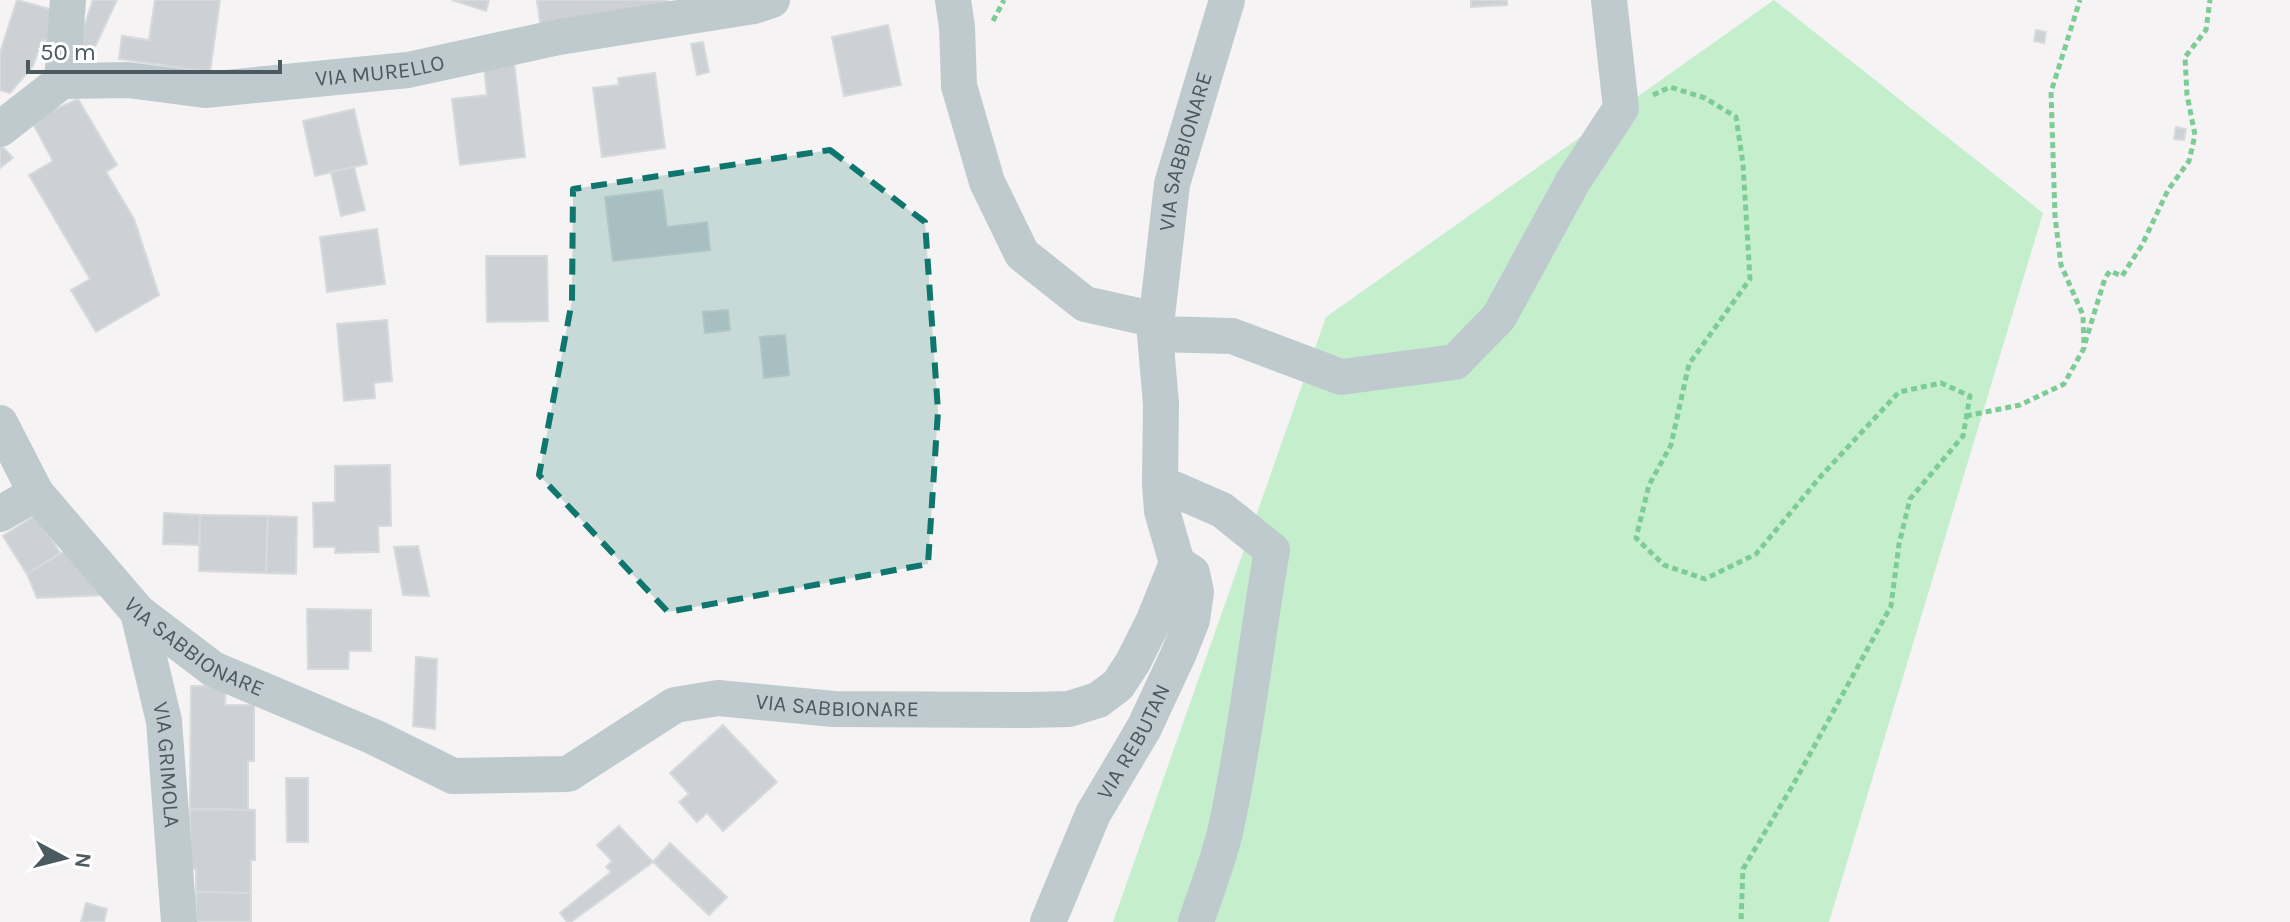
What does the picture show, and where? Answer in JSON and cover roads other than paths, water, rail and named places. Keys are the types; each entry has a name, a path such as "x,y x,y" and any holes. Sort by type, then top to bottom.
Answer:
{"street":[{"path":"0,129 62,81 68,0"},
{"name":"VIA MURELLO","path":"62,81 128,80 212,89 408,70 559,37 754,6 772,0"},
{"path":"953,0 959,86 987,182 1022,254 1085,304 1156,327 1232,336 1341,377 1455,362 1499,317 1572,183 1621,108 1609,0"},
{"name":"VIA SABBIONARE","path":"0,423 36,493 138,612 213,669 374,737 453,776 568,774 675,705 718,698 834,709 1011,710 1069,709 1098,700 1118,685 1133,662 1177,563 1162,511 1161,404 1156,327 1172,184 1227,0"},
{"path":"1160,483 1222,510 1272,550 1247,721 1225,832 1196,922"},
{"path":"0,514 36,493"},
{"name":"VIA REBUTAN","path":"1048,922 1093,814 1144,728 1192,620 1196,592 1192,573 1177,563"},
{"name":"VIA GRIMOLA","path":"138,612 164,721 179,922"}]}
